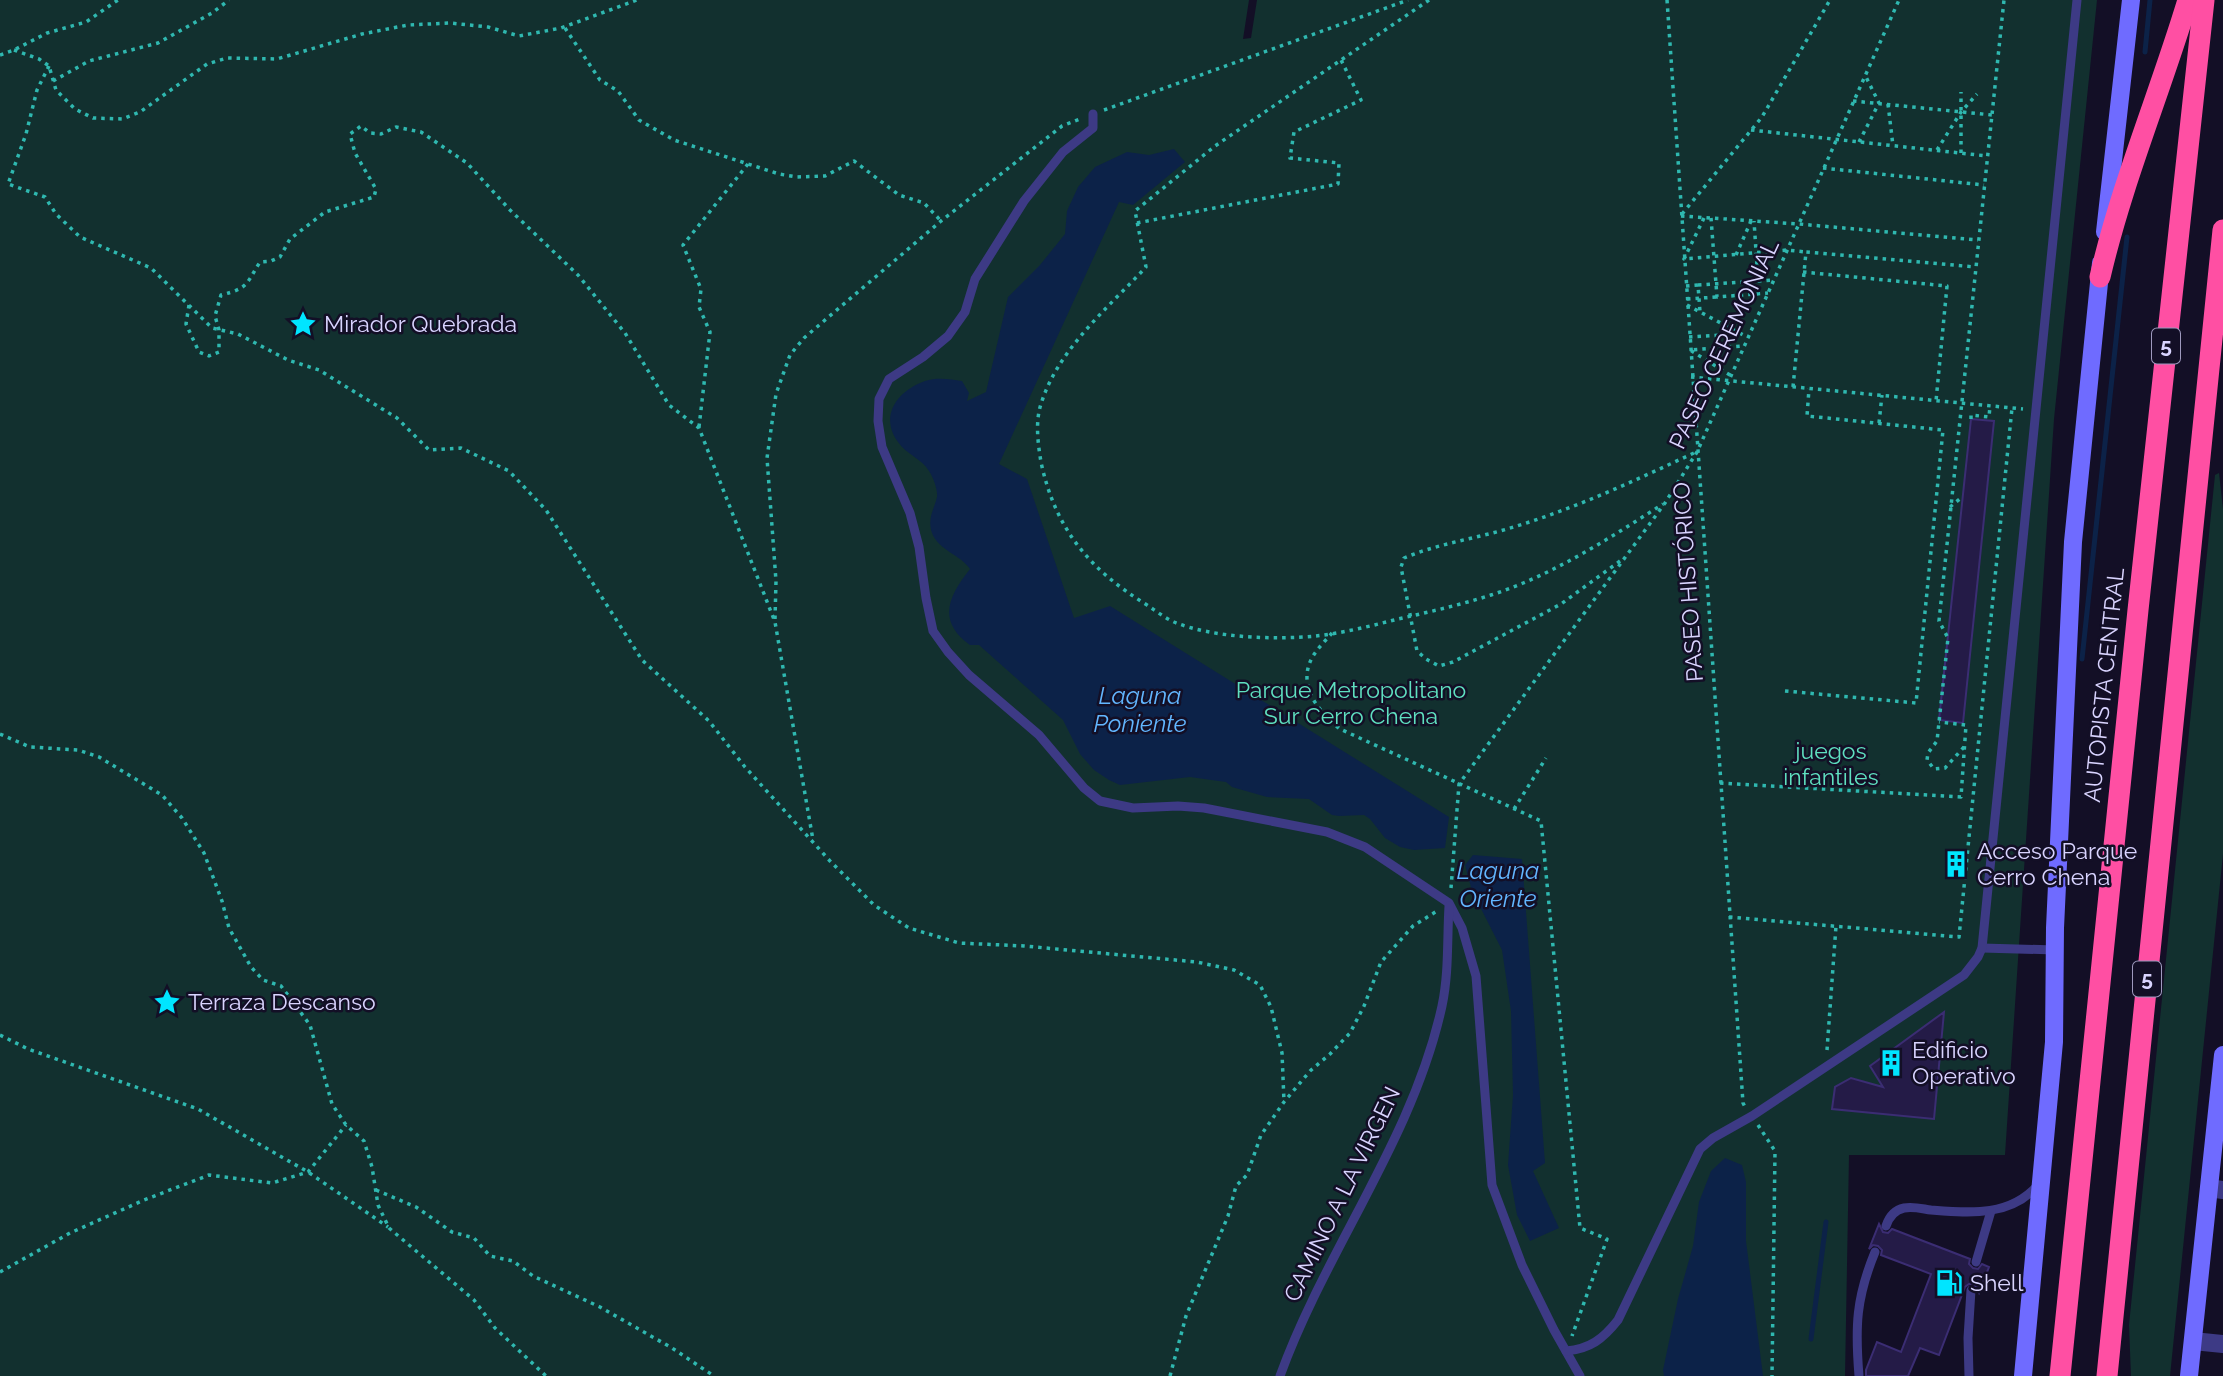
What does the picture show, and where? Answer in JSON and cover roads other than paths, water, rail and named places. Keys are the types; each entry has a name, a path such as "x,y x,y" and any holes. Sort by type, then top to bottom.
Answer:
{"highway":[{"path":"2099,277 2121,194 2188,0"},
{"name":"AUTOPISTA CENTRAL","path":"2060,1376 2135,638 2204,0"},
{"path":"2222,236 2223,266"},
{"name":"5","path":"2109,1376 2222,236"}],"main road":[{"path":"2023,1376 2054,1042 2055,950 2072,555 2099,277 2131,0"},
{"path":"2189,1376 2216,1189 2223,1061"}],"street":[{"path":"2193,1341 2223,1344"}],"lane":[{"path":"1566,1351 1587,1348 1598,1341 1618,1320 1700,1149 1964,975 1982,948 2077,0"},
{"path":"1093,114 1093,128 1063,152 1024,201 975,279 965,312 948,336 923,357 889,379 878,399 881,447 913,524 933,631 969,675 1039,735 1084,788 1100,801 1133,808 1204,808 1327,832 1365,846 1449,903 1462,928 1476,976 1492,1185 1522,1265 1580,1376"},
{"name":"CAMINO A LA VIRGEN","path":"1280,1376 1301,1323 1385,1160 1425,1066 1441,1008 1448,969 1449,903"},
{"path":"1982,948 2055,950"},
{"path":"1886,1226 1893,1214 1902,1208 1966,1213 1991,1212 2024,1199 2042,1182"},
{"path":"1976,1262 1991,1212"},
{"path":"1859,1376 1858,1306 1875,1252"},
{"path":"1969,1376 1971,1290"}],"water":[{"name":"Laguna Poniente","path":"1174,149 1185,162 1133,205 1119,202 999,464 1027,479 1074,618 1110,606 1449,817 1445,848 1414,850 1400,847 1385,838 1364,815 1332,815 1309,799 1267,797 1232,787 1226,782 1190,777 1120,785 1094,770 1080,754 1063,720 979,645 970,645 953,627 949,608 956,589 970,569 939,544 932,533 931,518 937,497 935,484 926,467 898,442 890,423 894,406 906,391 934,379 962,381 969,393 967,401 986,392 1008,297 1040,265 1065,234 1067,211 1078,187 1095,167 1127,152 1149,155"},
{"name":"Laguna Oriente","path":"1473,855 1522,859 1545,1163 1533,1171 1559,1228 1530,1241 1517,1215 1508,1165 1513,1095 1511,1011 1502,950 1472,891 1465,865"},
{"path":"1725,1158 1742,1165 1746,1182 1746,1241 1763,1376 1664,1376 1678,1299 1693,1246 1699,1202 1711,1171"}],"waterway":[{"path":"2145,52 2150,0"},
{"path":"2082,659 2127,237"},
{"path":"1811,1339 1826,1222"}],"place":[{"name":"Mirador Quebrada","path":"303,324"},
{"name":"Acceso Parque Cerro Chena","path":"1956,864"},
{"name":"Terraza Descanso","path":"167,1002"},
{"name":"Edificio Operativo","path":"1891,1063"},
{"name":"Shell","path":"1949,1283"}],"park label":[{"name":"Parque Metropolitano Sur Cerro Chena","path":"1351,703"},
{"name":"juegos infantiles","path":"1831,764"}]}
